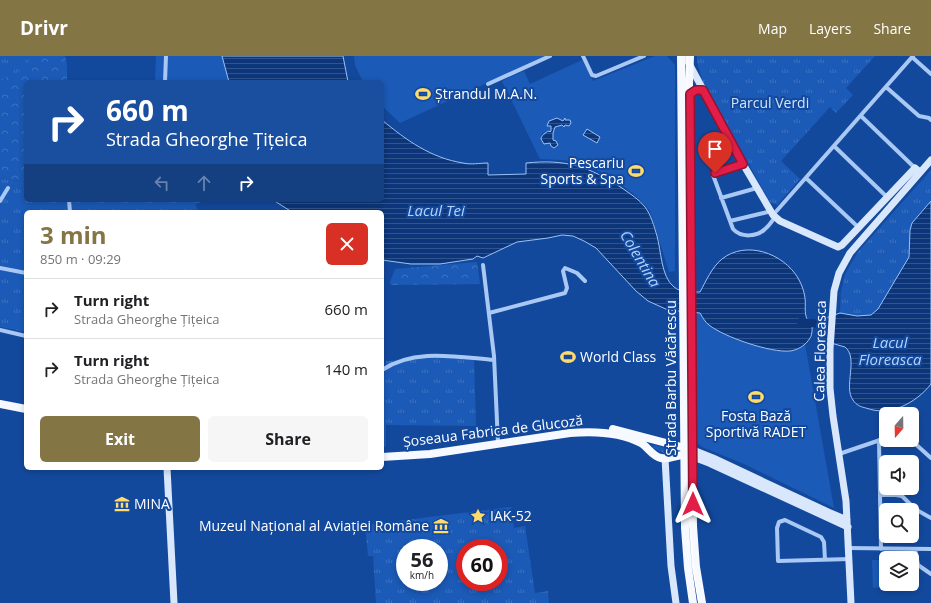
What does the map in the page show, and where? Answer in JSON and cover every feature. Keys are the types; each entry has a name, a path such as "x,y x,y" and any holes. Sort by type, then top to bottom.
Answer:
{"main road":[{"name":"Strada Barbu Văcărescu","path":"681,56 695,551 702,603"},
{"path":"685,56 690,60 703,90 743,164 774,213"},
{"name":"Strada Barbu Văcărescu","path":"687,284 690,60"},
{"path":"690,94 696,90 703,90"},
{"name":"Calea Floreasca","path":"774,213 780,221 834,246 840,246 886,197 931,160"},
{"name":"Calea Floreasca","path":"851,603 848,520 831,399 830,349 834,291 843,264 855,246 916,172"},
{"name":"Strada Barbu Văcărescu","path":"688,330 684,451 686,551 693,603"},
{"path":"0,400 24,405"},
{"path":"0,404 24,410"},
{"name":"Șoseaua Fabrica de Glucoză","path":"384,457 412,456 570,428 590,427 626,432 665,443 684,451 713,458 829,513 848,520"},
{"name":"Șoseaua Fabrica de Glucoză","path":"384,453 591,432 625,437 640,442 658,457 665,458"},
{"path":"649,450 652,443 665,443"},
{"path":"676,603 670,566 665,458 684,451"},
{"name":"Șoseaua Fabrica de Glucoză","path":"693,453 709,463 848,527"},
{"path":"167,470 174,603"},
{"path":"829,513 841,510 846,501"}],"street":[{"path":"165,80 166,56"},
{"path":"488,84 550,56"},
{"path":"583,56 592,75 596,76 644,56"},
{"path":"743,164 714,173 713,176 735,232 743,235 758,234 764,230 774,213 913,56 931,74"},
{"path":"886,87 919,116 929,118 931,120"},
{"path":"861,116 916,172"},
{"path":"834,146 886,197"},
{"path":"806,178 858,227"},
{"path":"0,201 8,188"},
{"path":"721,198 758,188"},
{"path":"730,221 774,213"},
{"path":"483,265 494,360 498,441"},
{"path":"0,268 24,273"},
{"path":"489,313 565,292 567,288 562,271 565,268 578,273 585,281"},
{"path":"0,330 24,336"},
{"path":"384,369 400,361 419,357 441,356 494,360"},
{"path":"839,454 879,440"},
{"path":"919,447 931,458"},
{"path":"880,495 881,549"},
{"path":"898,495 904,498 915,509 931,518"},
{"path":"825,560 824,542 821,537 785,520 779,522 777,528 778,561 825,560 850,559"},
{"path":"849,548 931,550"},
{"path":"915,549 918,565 931,574"}],"green space":[{"path":"0,56 42,56 27,80 24,80 24,84 0,103"},
{"path":"32,56 65,56 67,64 67,80 24,80 24,182 0,178 0,80 19,72"},
{"path":"156,56 222,56 228,80 155,80"},
{"name":"Ștrandul M.A.N.","path":"354,56 546,56 400,123 384,108 384,80 362,80 355,65"},
{"name":"Pescariu Sports & Spa","path":"655,56 667,56 675,65 675,271 669,272 650,211 644,204 610,177 582,164 572,161 540,159 502,81 524,71 530,84 582,60 593,81"},
{"name":"Parcul Verdi","path":"697,56 875,56 846,88 853,95 836,113 830,107 781,161 800,179 777,205 770,202 703,82 697,62"},
{"path":"931,170 931,201 918,215 909,257 887,296 878,309 871,315 857,316 840,313 841,292 845,274 858,252"},
{"path":"0,178 24,182 24,202 202,202 195,204 198,210 24,210 24,332 0,327"},
{"path":"477,262 480,284 391,285 390,282 395,269"},
{"name":"Fosta Bază Sportivă RADET","path":"697,313 700,313 705,321 720,332 753,345 774,350 788,351 805,344 834,508 744,464 702,447 697,443"},
{"path":"416,356 474,358 476,426 386,425 386,447 384,447 384,377 386,361"},
{"path":"655,445 671,450 666,454 653,448"},
{"path":"511,507 514,528 525,526 535,593 548,591 549,603 376,603 373,556 368,556 365,525"},
{"path":"872,560 879,560 879,588 873,588"}],"water":[{"path":"222,56 343,56 348,80 228,80"},
{"path":"557,118 563,121 565,118 565,120 570,120 571,123 569,126 565,125 564,127 562,125 555,127 553,140 556,141 558,145 554,148 550,143 544,144 541,139 545,133 551,131 551,126 547,126 549,121"},
{"name":"Lacul Tei","path":"384,122 410,141 440,157 466,164 488,163 488,175 526,174 526,163 565,163 587,169 610,180 643,204 652,221 657,236 666,277 677,289 687,292 700,292 715,266 722,259 732,253 742,250 763,252 774,256 783,262 791,269 801,283 805,298 806,316 807,319 812,320 811,336 802,347 790,351 760,347 736,339 716,330 709,325 700,313 668,310 648,301 636,291 596,248 573,236 562,235 517,242 483,258 477,256 473,259 440,264 411,264 384,260 384,210 289,210 276,202 384,202"},
{"path":"587,129 600,137 597,143 583,135"},
{"name":"Lacul Floreasca","path":"931,201 931,384 918,397 899,407 879,407 879,410 862,407 853,400 850,394 851,358 849,352 845,347 824,341 819,337 820,320 840,313 857,316 871,315 878,309 909,257 910,230 912,223"}],"waterway":[{"name":"Colentina","path":"801,322 830,325"}],"tram line":[{"path":"687,56 690,521 694,573 699,603"}],"place":[{"name":"Ștrandul M.A.N.","path":"423,94"},
{"name":"Pescariu Sports & Spa","path":"636,171"},
{"name":"World Class","path":"568,357"},
{"name":"Fosta Bază Sportivă RADET","path":"756,397"},
{"name":"MINA","path":"122,504"},
{"name":"IAK-52","path":"478,516"},
{"name":"Muzeul Național al Aviației Române","path":"441,526"}],"route":[{"path":"693,504 690,94 696,90 703,90 743,164 715,173"}]}
